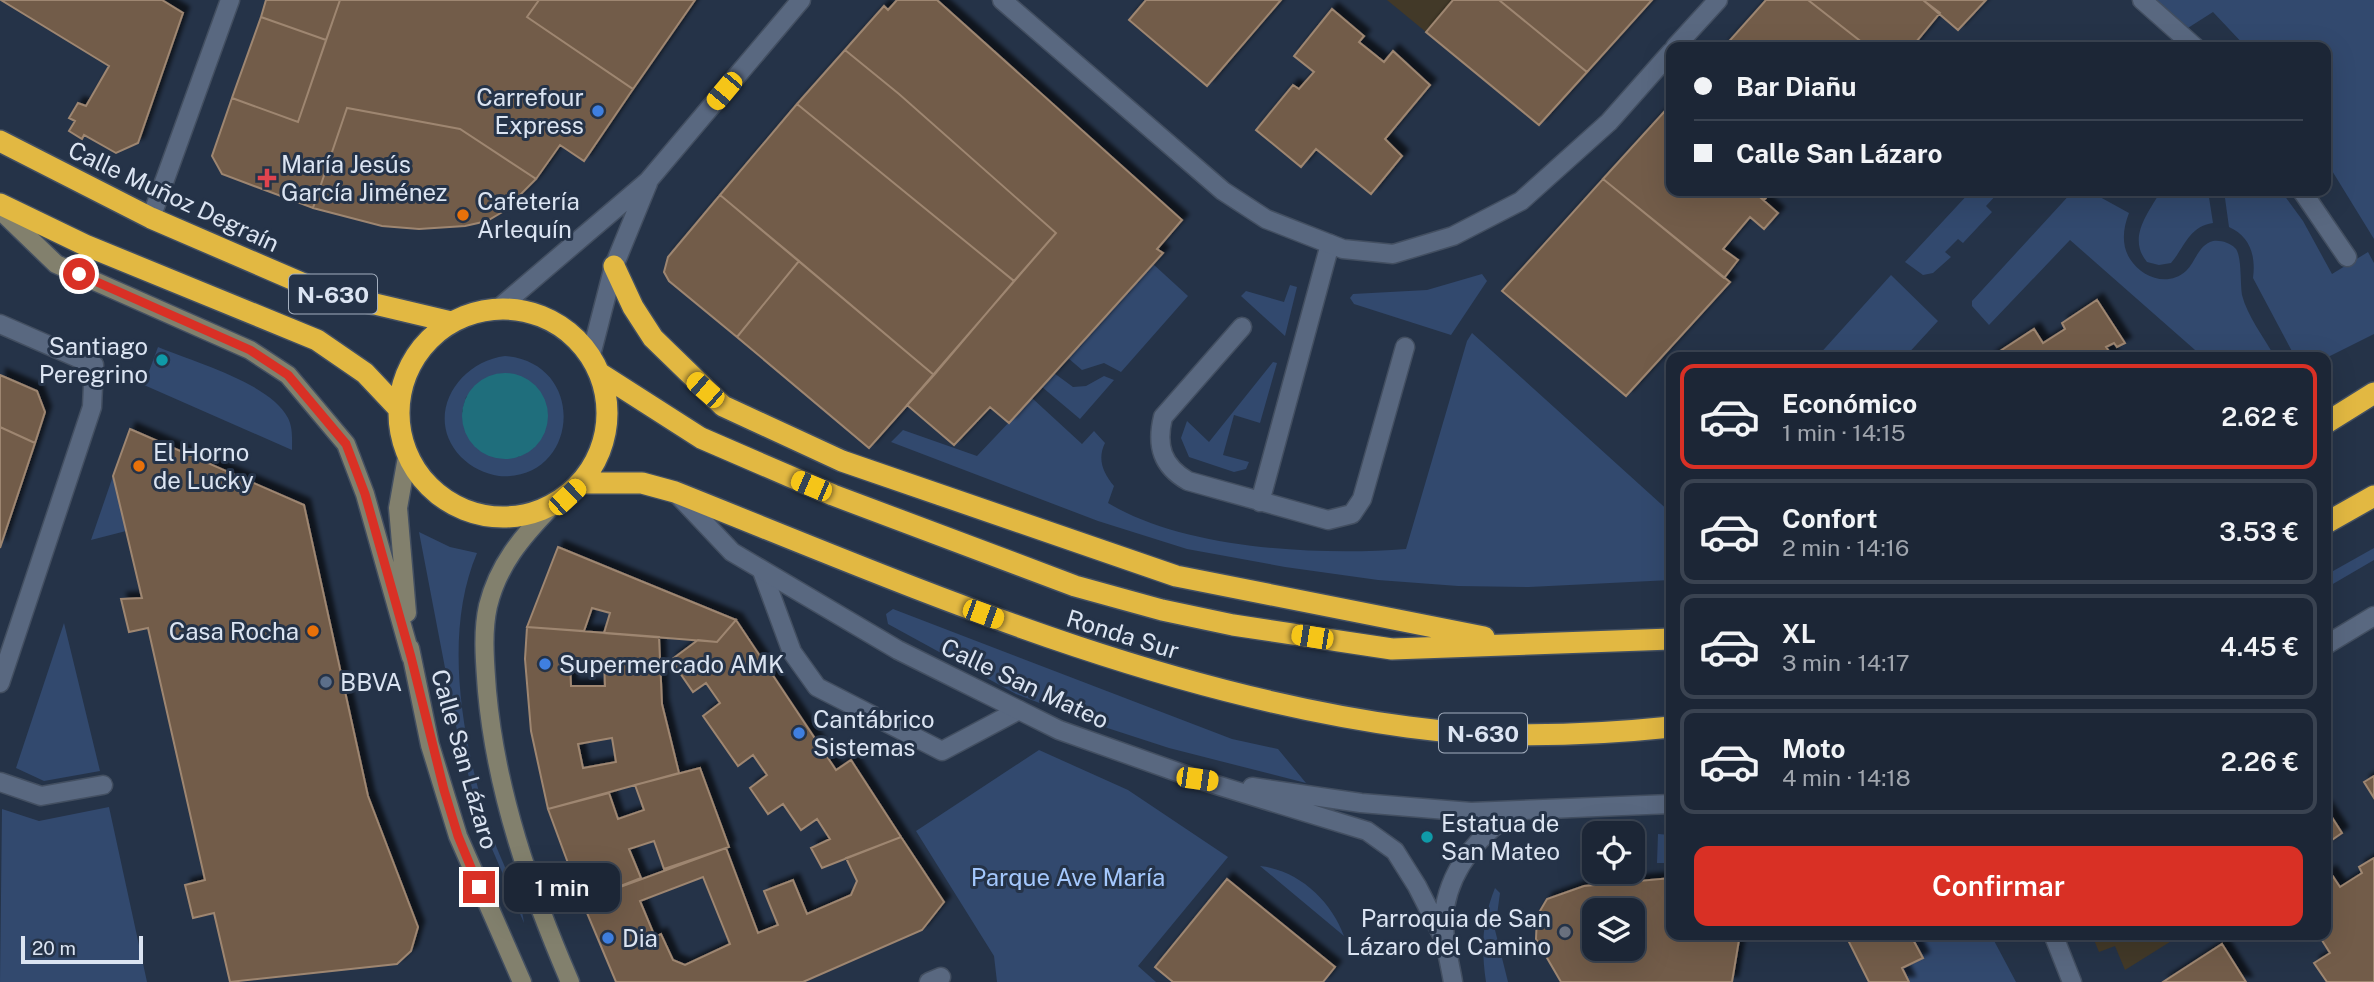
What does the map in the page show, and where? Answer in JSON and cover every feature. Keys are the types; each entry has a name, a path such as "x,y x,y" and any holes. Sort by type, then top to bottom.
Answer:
{"highway":[{"name":"Calle Muñoz Degraín","path":"0,141 151,218 320,291 451,322"},
{"name":"N-630","path":"0,204 85,245 317,340 365,373 398,408"},
{"path":"614,266 633,307 653,338 723,406 842,461 1176,576 1520,645"},
{"path":"499,308 534,313 566,329 596,365 608,402 607,431 599,458 583,482 550,508 518,517 484,517 453,505 426,485 407,457 400,433 398,408 406,374 424,344 451,322 474,312 499,308"},
{"name":"Ronda Sur","path":"596,365 701,438 833,495 1075,586 1233,625 1392,649 1666,639"},
{"path":"2331,420 2374,393"},
{"name":"Ronda Sur","path":"583,482 642,483 675,492 961,606 1073,647 1297,708 1409,727 1481,733 1559,735 1666,727"},
{"path":"2331,520 2374,496"}],"street":[{"path":"151,218 230,0"},
{"path":"499,308 648,181 801,0"},
{"path":"1002,0 1223,191 1266,219 1343,249 1393,254 1454,236 1521,201 1609,121 1666,58"},
{"path":"1680,42 1718,0"},
{"path":"2142,0 2189,42"},
{"path":"596,365 614,266 648,181"},
{"path":"2305,196 2347,257"},
{"path":"0,210 56,264 250,350 288,375 346,444 365,494 411,657"},
{"path":"1260,502 1330,244"},
{"path":"0,324 94,365 92,407 0,683"},
{"path":"1242,327 1163,417 1158,436 1162,456 1172,472 1188,481 1328,520 1352,514 1362,499 1405,347"},
{"name":"Calle San Lázaro","path":"407,457 398,508 411,657 430,745 458,836 520,981"},
{"name":"Calle San Mateo","path":"675,492 732,552 762,571 898,650 1059,730 1197,779 1367,831 1395,851 1417,886 1445,941"},
{"name":"Calle San Lázaro","path":"550,508 510,552 500,573 488,606 484,658 491,736 509,815 535,894 570,982"},
{"path":"762,571 792,652 817,687 942,751 1019,710"},
{"path":"2331,642 2374,617"},
{"path":"1197,779 1361,803 1471,812 1666,804"},
{"path":"0,782 41,796 103,785"},
{"path":"1453,982 1445,941 1445,907 1471,848 1498,822 1520,809"},
{"path":"2055,940 2072,982"}],"shaded area":[{"path":"1387,0 1453,0 1426,32"},
{"path":"505,373 521,377 535,386 544,400 548,416 544,432 535,446 521,455 505,459 489,455 475,446 466,432 462,416 466,400 475,386 489,377"},
{"path":"2094,940 2173,940 2125,970 2115,946 2099,952"}],"green space":[{"path":"2154,0 2374,0 2374,239 2331,169 2331,42 2241,42 2213,12 2180,33"},
{"path":"1966,196 1995,196 1986,206 1992,212 1963,243 1958,239 1945,252 1951,257 1933,273 1923,275 1905,262"},
{"path":"2068,196 2098,196 2129,213 2124,236 2127,254 2141,271 2156,278 2171,279 2179,276 2210,242 2219,241 2232,246 2239,256 2244,303 2272,352 2197,352 2070,240 1989,325 1972,306 1972,301"},
{"path":"2158,196 2209,196 2213,223 2192,233 2171,263 2159,265 2147,262 2141,253 2139,235"},
{"path":"2225,196 2285,196 2303,221 2332,274 2368,252 2374,263 2374,334 2331,356 2331,352 2292,352 2253,278 2252,255 2247,241 2229,227"},
{"path":"1153,264 1188,296 1121,372 1104,363 1082,370 1068,358"},
{"path":"1482,274 1487,281 1451,335 1354,304 1350,298 1353,294 1427,290"},
{"path":"1891,275 1938,321 1910,352 1822,352"},
{"path":"1290,285 1297,287 1285,336 1241,296 1246,291 1284,302"},
{"path":"1472,333 1666,508 1666,580 1529,587 1458,586 1378,580 1285,567 1187,549 1098,521 891,442 903,430 977,456 1032,398 1082,444 1094,431 1105,443 1101,455 1102,466 1114,486 1108,503 1139,518 1174,531 1252,546 1333,551 1406,549 1467,341"},
{"path":"158,347 230,375 265,394 288,418 292,450 144,385"},
{"path":"505,356 532,363 551,379 561,399 564,421 558,443 545,461 526,473 499,476 483,472 465,461 450,441 445,425 451,394 460,380 488,360","holes":["513,374 537,390 543,401 545,426 531,449 518,457 462,412 466,397"]},
{"path":"1273,362 1277,363 1260,423 1234,415 1223,455 1249,462 1246,469 1234,472 1189,457 1181,438 1187,421 1209,442"},
{"path":"1054,373 1073,387 1086,386 1104,376 1114,380 1080,419 1042,387"},
{"path":"113,476 126,531 91,540"},
{"path":"419,532 450,547 477,553 466,586 460,621 461,695 473,769 493,838 519,902 524,923 483,828 459,741"},
{"path":"2374,548 2374,560 2331,585 2331,572"},
{"path":"893,609 1232,739 1278,749 1306,783 1169,748 1016,694 888,624 886,614"},
{"path":"64,623 100,771 44,781 16,768"},
{"name":"Parque Ave María","path":"1039,750 1128,790 1228,857 1138,966 1156,982 997,982 994,956 916,831"},
{"path":"109,807 147,982 0,982 2,809 39,821"},
{"path":"1658,834 1666,835 1666,863 1657,863"},
{"path":"1260,866 1287,874 1311,889 1331,910 1344,936"},
{"path":"1495,888 1500,893 1495,930 1508,982 1486,982 1484,934 1487,911"},
{"path":"1913,940 1994,940 2016,982 1909,982 1902,968 1922,958"}],"building":[{"path":"1,0 162,0 183,13 138,143 116,153 84,135 82,139 69,131 75,121 69,118 78,103 86,106 109,66"},
{"path":"266,0 340,0 326,40 261,17"},
{"path":"340,0 539,0 527,17 633,89 584,161 560,145 536,179 460,129 347,108 313,208 222,174 212,156 232,98 298,122"},
{"path":"539,0 695,0 633,89 527,17"},
{"path":"897,0 937,0 1182,220 1157,249 1163,253 1009,423 990,407 954,445 907,405 1056,233 899,94 845,50 884,6 888,10"},
{"path":"1146,0 1281,0 1207,86 1129,20"},
{"path":"1453,0 1499,0 1587,72 1539,125 1426,32"},
{"path":"1499,0 1652,0 1587,72"},
{"path":"1766,0 1808,0 1862,42 1728,42"},
{"path":"1808,0 1923,0 1940,13 1916,42 1862,42"},
{"path":"1923,0 1986,0 1958,30"},
{"path":"1332,9 1364,36 1359,42 1384,62 1393,51 1430,85 1385,139 1402,156 1371,194 1316,149 1301,167 1256,130 1293,85 1299,89 1314,72 1294,56"},
{"path":"261,17 326,40 298,122 232,98"},
{"path":"845,50 899,94 1056,233 1014,281 797,104"},
{"path":"797,104 1014,281 934,375 720,195"},
{"path":"347,108 460,129 536,179 504,211 487,221 465,226 419,229 382,226 313,208"},
{"path":"1664,112 1666,196 1759,196 1778,213 1764,229 1750,217 1723,249 1738,260 1724,278 1603,179"},
{"path":"1603,179 1730,282 1626,396 1502,291"},
{"path":"720,195 799,261 737,337 669,281 664,272 668,257"},
{"path":"799,261 934,375 869,448 737,337"},
{"path":"2097,300 2125,343 2117,347 2114,343 2106,347 2110,352 1999,352 2034,329 2043,343 2065,329 2062,323"},
{"path":"0,375 37,391 45,412 35,443 0,427"},
{"path":"0,427 35,443 0,548"},
{"path":"130,429 304,505 368,796 418,927 411,951 397,964 230,982 214,913 193,918 185,885 205,880 148,628 129,632 121,599 142,598 113,476"},
{"path":"558,547 736,620 717,642 604,633 610,613 592,608 584,631 527,627"},
{"path":"736,620 836,770 851,760 901,837 822,868 811,848 830,839 817,819 801,830 783,804 768,814 750,788 767,775 753,755 738,766 703,716 720,703 706,683 693,692 671,660 698,640 717,642"},
{"path":"527,627 659,637 662,704 679,773 548,809 531,731 525,659","holes":["570,662 604,662 605,686 571,686","612,738 616,762 583,768 578,744"]},
{"path":"700,768 729,847 664,869 654,841 629,849 641,878 582,901 548,809 609,793 618,819 644,810 635,785"},
{"path":"2374,776 2374,798 2364,782"},
{"path":"2331,816 2342,833 2331,841"},
{"path":"901,837 944,902 922,930 803,982 616,982 582,901 726,848 758,933 778,925 764,891 793,880 807,914 851,895 857,881 846,858","holes":["703,877 730,944 685,965 673,960 661,934 655,937 640,901"]},
{"path":"2374,858 2374,982 2327,982 2314,963 2330,953 2322,940 2331,940 2331,874 2340,887 2362,873 2359,867"},
{"name":"Parroquia de San Lázaro del Camino","path":"1666,878 1666,940 1739,940 1732,982 1561,982 1536,939 1537,916 1547,899 1584,886 1645,884 1645,880"},
{"path":"1227,879 1335,967 1323,982 1173,982 1155,967"},
{"path":"1848,940 1913,940 1923,958 1902,968 1909,982 1869,982"},
{"path":"2222,944 2246,982 2163,982"}],"place":[{"name":"Carrefour Express","path":"598,111"},
{"name":"María Jesús García Jiménez","path":"267,178"},
{"name":"Cafetería Arlequín","path":"463,215"},
{"name":"Santiago Peregrino","path":"162,360"},
{"name":"El Horno de Lucky","path":"139,466"},
{"name":"Casa Rocha","path":"313,631"},
{"name":"Supermercado AMK","path":"545,664"},
{"name":"BBVA","path":"326,682"},
{"name":"Cantábrico Sistemas","path":"799,733"},
{"name":"Estatua de San Mateo","path":"1427,837"},
{"name":"Parroquia de San Lázaro del Camino","path":"1565,932"},
{"name":"Dia","path":"608,938"}],"route":[{"path":"79,274 250,350 288,375 346,444 365,494 411,657 430,745 458,836 479,887"}]}
